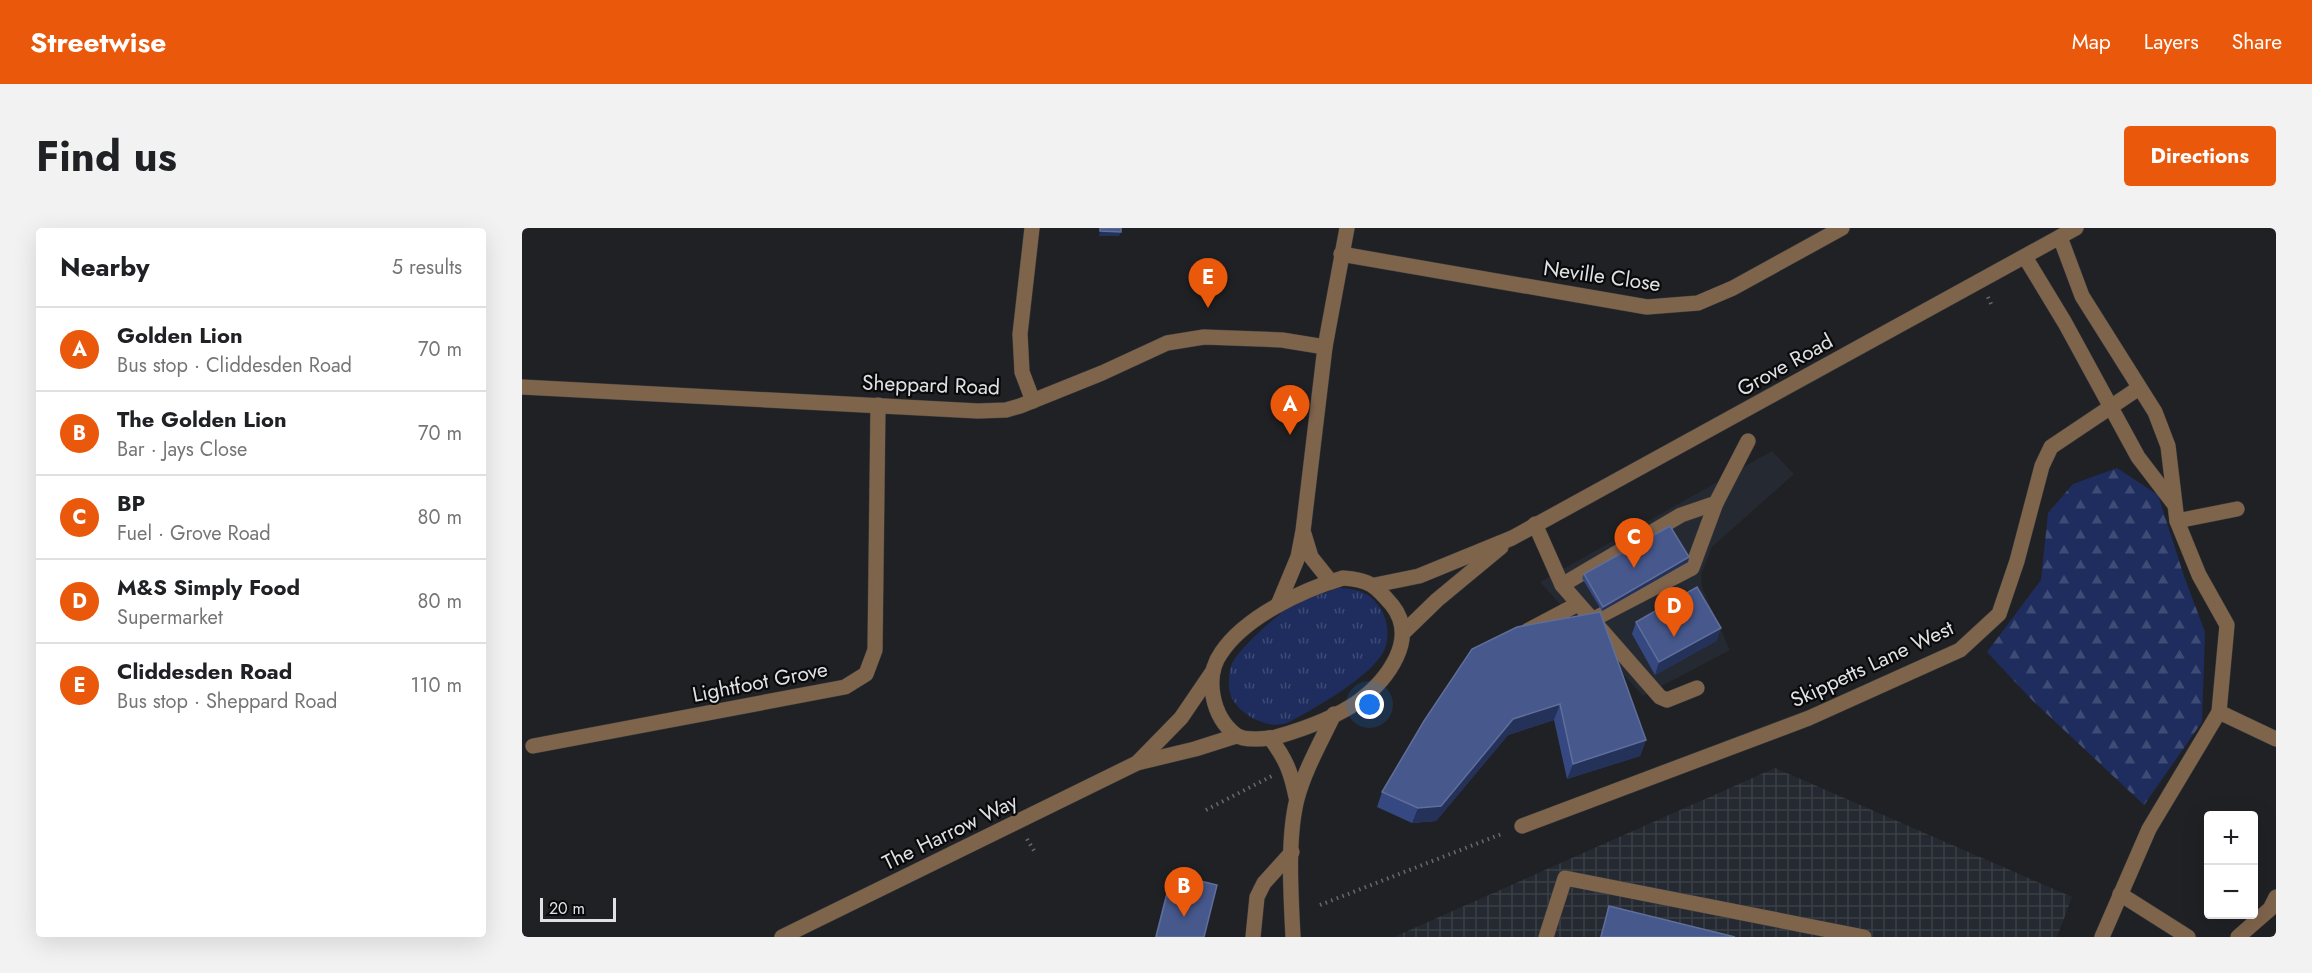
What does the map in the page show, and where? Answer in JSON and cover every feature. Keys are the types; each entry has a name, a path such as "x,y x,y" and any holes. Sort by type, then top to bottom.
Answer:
{"street":[{"path":"1032,228 1020,334 1022,372 1033,400"},
{"path":"1278,604 1298,557 1303,531 1325,347 1347,228"},
{"name":"Neville Close","path":"1341,254 1647,307 1698,303 1733,288 1842,228"},
{"name":"Grove Road","path":"1403,633 1437,600 1512,538 1535,524 2076,228"},
{"path":"2060,237 2082,296 2155,412 2168,446 2177,521 2199,575 2227,625 2219,712 2149,829 2102,937"},
{"path":"2025,257 2112,406 2138,457 2174,504"},
{"name":"Sheppard Road","path":"522,387 978,411 1006,410 1102,373 1167,343 1204,337 1282,339 1325,347"},
{"name":"Skippetts Lane West","path":"1522,826 1809,718 1960,650 1999,614 2017,561 2042,466 2051,447 2139,388"},
{"name":"Lightfoot Grove","path":"533,746 845,687 866,674 875,650 878,405"},
{"path":"1592,620 1692,568 1716,503 1748,441"},
{"path":"1562,585 1681,515 1716,503"},
{"path":"2177,521 2237,509"},
{"path":"1535,524 1562,585 1660,697 1667,700 1697,688"},
{"path":"1303,531 1311,557 1331,582"},
{"name":"Grove Road","path":"1375,585 1419,576 1512,538"},
{"path":"1343,578 1359,579 1375,585 1395,610 1403,633 1400,652 1388,672 1359,700 1293,732 1270,738 1236,736 1222,719 1214,701 1212,685 1214,669 1220,654 1233,637 1278,604 1331,582 1343,578"},
{"path":"1517,636 1578,604"},
{"name":"The Harrow Way","path":"1137,764 1180,718 1214,669"},
{"path":"2219,712 2276,739"},
{"path":"1293,937 1292,852 1296,800 1306,770 1334,714"},
{"name":"The Harrow Way","path":"782,937 1137,764 1236,736"},
{"path":"1270,738 1284,757 1291,774 1296,800"},
{"path":"1253,937 1257,897 1264,883 1292,852"},
{"path":"1546,937 1565,878 1864,937"},
{"path":"2120,894 2188,937"},
{"path":"2238,937 2270,909 2276,897"}],"path":[{"path":"1206,810 1272,776"},
{"path":"1320,905 1522,826"}],"shaded area":[{"path":"1772,451 1794,474 1712,547 1701,575 1702,587 1730,650 1643,696 1540,582"},
{"path":"1775,768 2072,897 2057,937 1394,937"}],"green space":[{"path":"2117,468 2158,495 2205,632 2202,722 2144,805 2032,700 1987,652 2041,580 2048,513 2073,484"},
{"path":"1339,588 1365,593 1375,601 1383,613 1387,635 1385,648 1379,658 1370,669 1343,690 1289,722 1272,724 1246,714 1233,700 1229,690 1230,671 1235,659 1270,622 1289,607"}],"building":[{"path":"1100,228 1121,228 1121,232 1100,231"},
{"path":"1670,526 1689,557 1603,607 1584,574"},
{"path":"1697,587 1721,628 1659,662 1636,622"},
{"path":"1600,612 1646,740 1573,764 1560,704 1513,719 1441,806 1418,808 1382,792 1424,721 1472,649 1517,627"},
{"path":"1172,874 1217,885 1204,937 1156,937"},
{"path":"1609,906 1735,937 1601,937"}],"place":[{"name":"Cliddesden Road","path":"1208,308"},
{"name":"Golden Lion","path":"1290,435"},
{"name":"BP","path":"1634,568"},
{"name":"M&S Simply Food","path":"1674,637"},
{"name":"The Golden Lion","path":"1184,917"}]}
